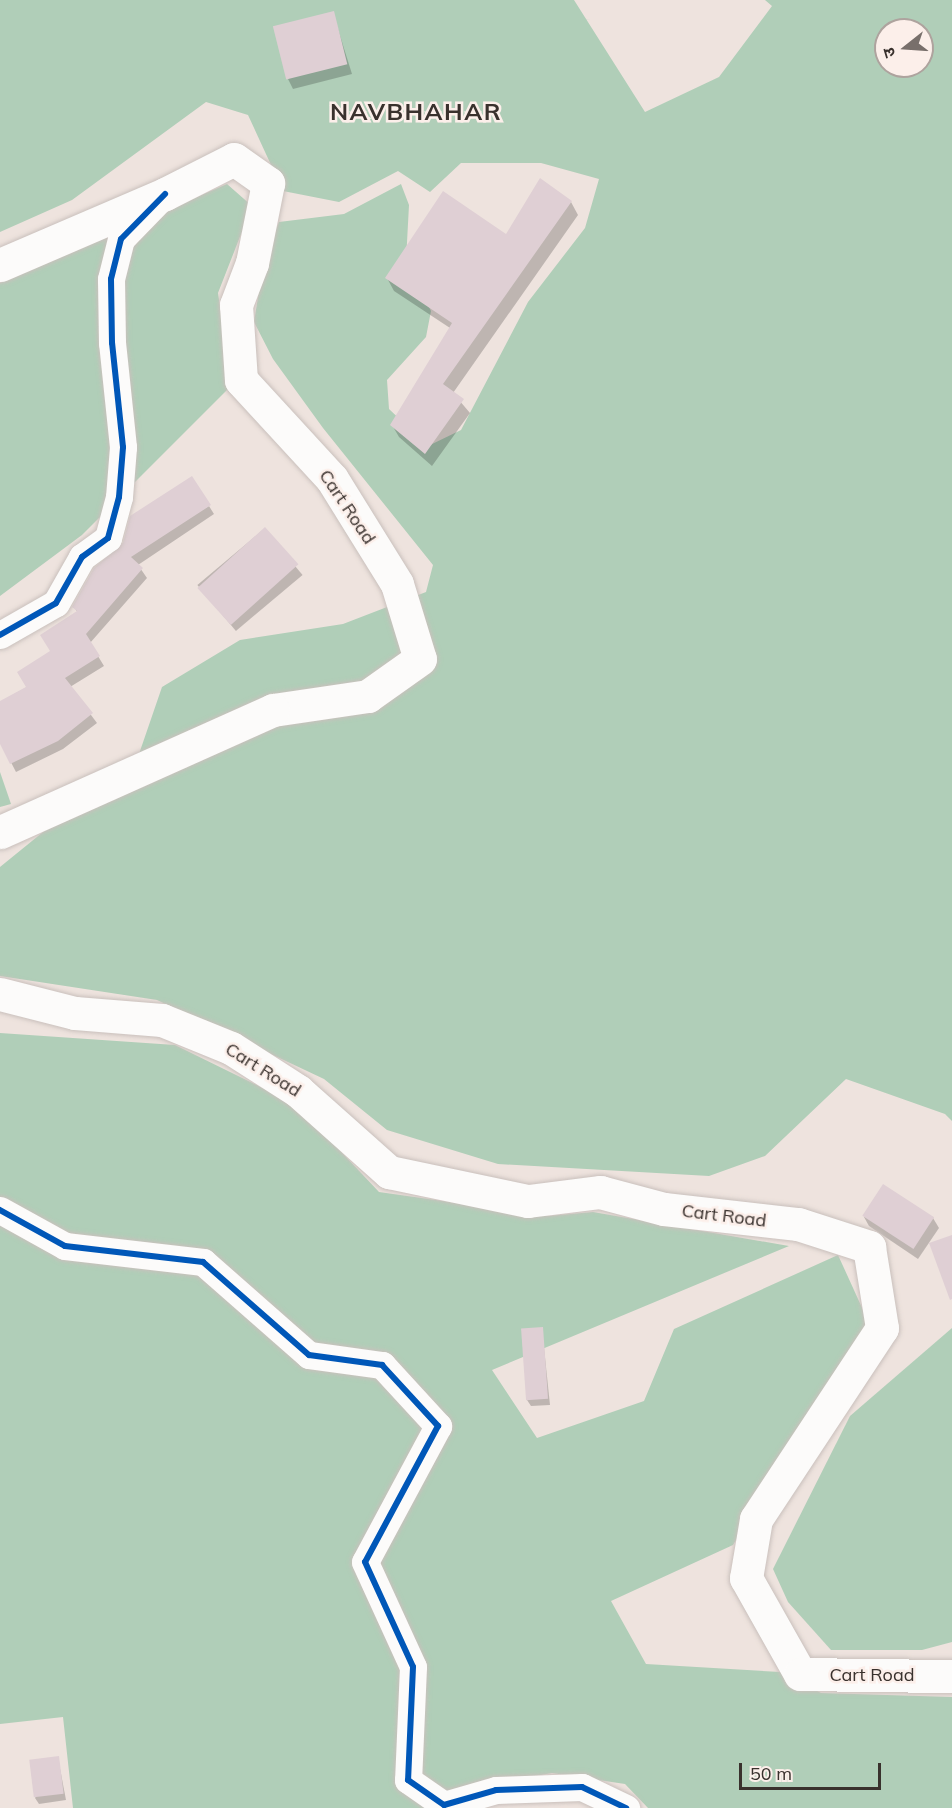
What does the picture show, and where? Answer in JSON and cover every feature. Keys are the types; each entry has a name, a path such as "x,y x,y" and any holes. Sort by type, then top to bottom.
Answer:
{"main road":[{"name":"Cart Road","path":"0,265 165,194 234,159 268,183 252,262 237,305 241,380 332,480 397,584 420,659 368,696 273,710 0,832"},
{"name":"Cart Road","path":"0,994 75,1013 162,1020 231,1048 298,1091 389,1172 528,1201 600,1192 664,1209 798,1224 869,1248 882,1328 756,1520 746,1578 800,1674 952,1676"}],"street":[{"path":"0,635 56,603 82,557 108,538 119,497 123,447 112,343 111,279 121,239 165,194"},
{"path":"0,1210 65,1246 203,1262 309,1355 382,1365 438,1426 365,1562 413,1667 408,1780 444,1805 496,1790 582,1787 627,1808"}],"green space":[{"path":"0,0 574,0 645,112 719,77 772,6 765,0 952,0 952,1121 945,1114 846,1079 765,1156 709,1176 498,1164 387,1130 324,1079 157,1000 0,976 0,867 139,754 162,687 240,640 343,624 426,592 433,565 323,428 273,359 254,322 264,260 279,222 344,214 401,184 409,205 406,261 431,311 426,337 387,380 389,409 428,446 461,430 528,302 585,228 599,179 541,163 461,163 430,192 398,171 339,202 283,191 248,115 206,102 72,200 0,232"},
{"path":"227,184 252,206 218,293 231,386 82,535 0,596 0,283"},
{"path":"0,772 11,804 0,807"},
{"path":"0,1033 175,1045 297,1105 379,1192 548,1216 593,1212 789,1246 492,1370 537,1438 644,1401 674,1329 838,1255 869,1323 733,1545 611,1601 646,1664 780,1672 821,1693 952,1697 952,1808 648,1808 625,1784 552,1773 450,1791 444,1808 73,1808 63,1717 0,1724"},
{"path":"952,1328 952,1642 922,1650 831,1650 788,1602 773,1569 850,1416"}],"building":[{"path":"334,11 347,64 286,80 273,26"},
{"path":"540,178 572,201 443,384 464,399 425,454 390,425 452,323 385,278 443,191 506,234"},
{"path":"192,476 211,505 131,557 143,568 86,634 100,656 65,678 93,713 58,741 10,764 0,744 0,701 26,687 17,672 50,651 40,635 77,611 72,607 94,568 123,543 130,516"},
{"path":"265,527 298,564 231,625 197,588"},
{"path":"883,1184 934,1217 913,1249 862,1216"},
{"path":"952,1235 952,1299 950,1300 929,1243"},
{"path":"543,1327 548,1399 526,1400 521,1329"},
{"path":"59,1756 64,1794 34,1797 29,1760"}],"cycle path":[{"path":"0,635 56,603 82,557 108,538 119,497 123,447 112,343 111,279 121,239 165,194"},
{"path":"0,1210 65,1246 203,1262 309,1355 382,1365 438,1426 365,1562 413,1667 408,1780 444,1805 496,1790 582,1787 626,1808"}],"district":[{"name":"NAVBHAHAR","path":"416,112"}]}
